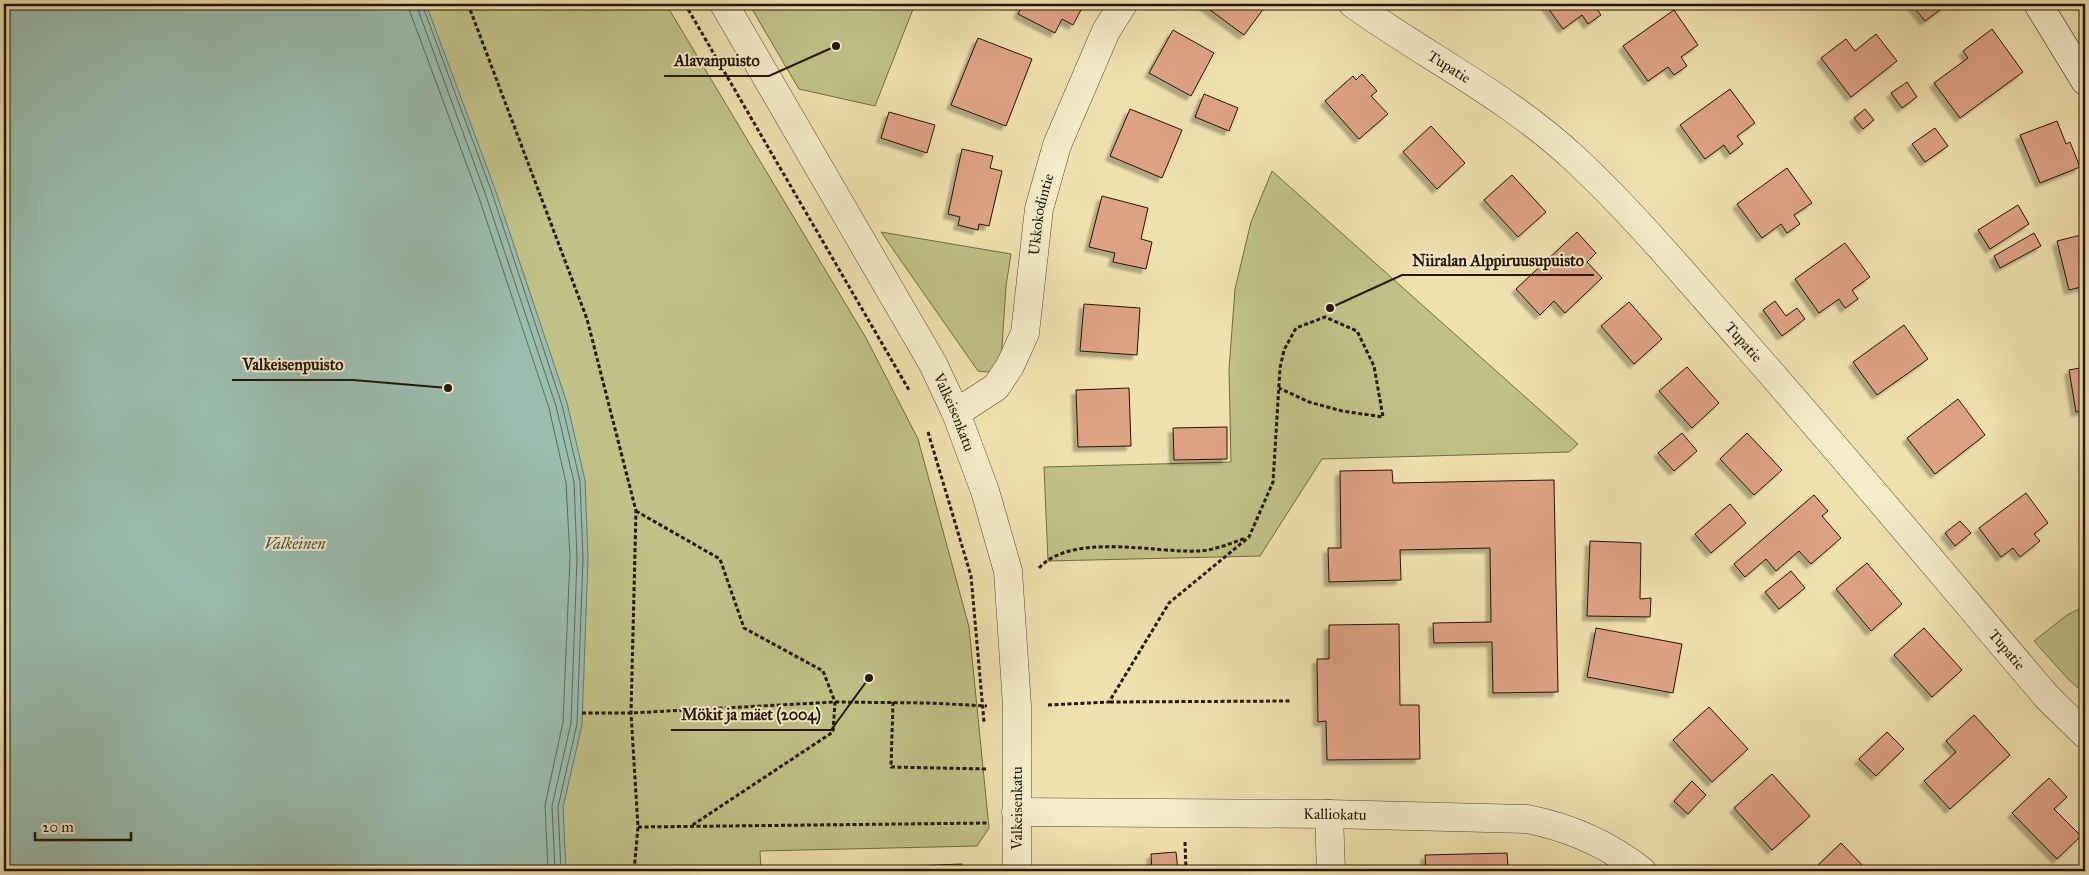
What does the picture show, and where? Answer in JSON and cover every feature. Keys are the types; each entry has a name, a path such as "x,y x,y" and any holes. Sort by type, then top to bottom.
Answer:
{"street":[{"name":"Valkeisenkatu","path":"724,4 932,364 956,413 985,491 1008,571 1017,706 1017,871"},
{"name":"Ukkokodintie","path":"956,413 996,387 1010,366 1025,333 1039,209 1057,145 1106,30 1123,4"},
{"name":"Tupatie","path":"1353,4 1387,28 1483,87 1576,159 1637,222 1815,423 2046,697 2085,734"},
{"path":"2038,4 2085,81"},
{"name":"Kalliokatu","path":"1016,812 1329,814 1527,819 1553,825 1588,839 1632,863 1642,871"},
{"path":"1329,814 1331,871"}],"path":[{"path":"468,4 587,319 636,511 631,713 638,826 634,871"},
{"path":"685,4 913,398"},
{"path":"1109,702 1169,603 1249,538 1273,482 1280,368 1284,350 1296,328 1325,317 1357,332 1374,366 1383,417 1342,411 1309,402 1279,388"},
{"path":"926,424 971,576 984,724"},
{"path":"636,511 720,559 744,628 823,672 835,702 833,732 690,826"},
{"path":"1036,573 1041,566 1057,556 1075,550 1105,548 1199,551 1249,538"},
{"path":"582,713 631,713 835,702 1017,706 1109,702 1291,701"},
{"path":"893,702 891,767 986,769"},
{"path":"986,760 987,778"},
{"path":"988,814 989,828"},
{"path":"638,826 989,823"},
{"path":"1185,838 1186,871"}],"green space":[{"name":"Valkeinen","path":"4,4 666,4 866,338 918,439 969,627 989,828 977,846 760,851 761,871 4,871"},
{"path":"749,4 915,4 875,106 799,89"},
{"path":"1272,171 1578,444 1569,452 1322,459 1260,556 1048,561 1044,467 1231,462 1229,369 1235,289 1251,222"},
{"path":"881,232 1011,254 1006,286 1001,362 997,368 989,372 978,371"},
{"path":"2085,606 2085,694 2068,679 2034,641 2067,615"}],"water":[{"name":"Valkeinen","path":"4,4 426,4 495,189 567,403 585,480 588,558 582,725 563,807 566,871 4,871"}],"building":[{"path":"1023,4 1073,4 1082,8 1073,25 1062,19 1055,33 1018,14"},
{"path":"1202,4 1267,4 1244,35"},
{"path":"1545,4 1598,4 1595,6 1601,15 1588,24 1582,15 1563,29"},
{"path":"1911,4 1948,4 1925,21"},
{"path":"1674,10 1698,45 1681,57 1687,66 1674,75 1668,67 1648,81 1623,46"},
{"path":"1992,29 2023,72 1960,118 1934,83 1968,58 1963,51"},
{"path":"1173,30 1214,53 1191,96 1149,73"},
{"path":"1876,34 1897,61 1851,97 1821,58 1846,39 1855,51"},
{"path":"978,38 1032,59 1006,126 951,105"},
{"path":"1362,74 1377,91 1371,96 1388,114 1359,139 1325,101 1353,76 1356,80"},
{"path":"1907,82 1917,97 1902,108 1891,93"},
{"path":"1730,89 1755,123 1737,136 1743,144 1730,154 1724,145 1705,159 1680,125"},
{"path":"1204,94 1238,108 1229,131 1195,117"},
{"path":"1130,109 1182,130 1162,178 1110,156"},
{"path":"1865,109 1874,120 1863,129 1854,118"},
{"path":"889,112 935,125 927,153 881,138"},
{"path":"2057,121 2066,144 2070,142 2080,167 2040,183 2020,135"},
{"path":"1431,126 1465,163 1437,189 1403,152"},
{"path":"1935,128 1948,146 1925,162 1912,144"},
{"path":"962,149 993,156 990,168 1002,171 989,226 979,224 978,230 958,225 960,217 948,214"},
{"path":"1787,168 1812,203 1794,215 1800,224 1787,233 1781,224 1762,238 1737,204"},
{"path":"1512,175 1546,212 1518,237 1484,200"},
{"path":"1102,196 1148,208 1141,239 1152,242 1146,269 1113,262 1115,253 1089,247"},
{"path":"2018,205 2029,224 1990,249 1978,230"},
{"path":"1577,232 1596,253 1587,262 1602,278 1565,313 1554,301 1540,315 1516,289"},
{"path":"2034,233 2041,246 2000,268 1994,256"},
{"path":"2085,234 2085,286 2069,290 2057,241"},
{"path":"1845,243 1870,277 1852,290 1858,299 1845,308 1839,299 1819,313 1795,279"},
{"path":"1775,301 1786,316 1797,308 1805,319 1782,336 1763,310"},
{"path":"1629,302 1662,339 1634,364 1601,326"},
{"path":"1084,304 1140,308 1137,355 1080,351"},
{"path":"1904,325 1928,359 1877,395 1853,362"},
{"path":"1687,367 1719,403 1692,428 1659,391"},
{"path":"2085,367 2085,410 2076,412 2069,370"},
{"path":"1129,388 1131,446 1078,447 1076,390"},
{"path":"1958,399 1985,435 1935,474 1907,438"},
{"path":"1227,427 1227,459 1174,460 1173,428"},
{"path":"1682,433 1697,451 1674,471 1658,453"},
{"path":"1747,433 1782,470 1754,495 1720,459"},
{"path":"1392,470 1393,483 1554,480 1558,692 1493,693 1492,642 1434,643 1433,623 1491,622 1490,548 1400,550 1401,580 1329,582 1328,548 1341,548 1340,471"},
{"path":"2026,493 2048,523 2034,534 2040,541 2020,557 2013,548 2001,557 1979,528"},
{"path":"1814,495 1828,511 1822,516 1841,538 1811,564 1799,551 1776,571 1766,559 1745,577 1734,564"},
{"path":"1730,504 1746,523 1711,553 1695,534"},
{"path":"1960,521 1971,533 1955,546 1945,533"},
{"path":"1590,541 1641,543 1640,599 1651,598 1650,617 1587,616"},
{"path":"1867,563 1902,604 1871,631 1836,589"},
{"path":"1791,571 1805,588 1779,609 1765,592"},
{"path":"1399,624 1400,705 1419,705 1420,759 1327,760 1326,721 1318,722 1317,659 1329,659 1329,625"},
{"path":"1596,628 1682,644 1673,693 1587,677"},
{"path":"1924,628 1962,670 1932,697 1894,655"},
{"path":"1709,707 1748,749 1712,782 1673,740"},
{"path":"1974,715 2010,755 1950,809 1924,781 1956,752 1946,741"},
{"path":"1887,732 1904,749 1876,776 1859,759"},
{"path":"1772,774 1810,816 1772,850 1734,808"},
{"path":"2049,778 2067,797 2054,809 2081,836 2057,859 2012,813"},
{"path":"1692,781 1706,795 1688,814 1674,801"},
{"path":"1841,843 1868,871 1812,871"},
{"path":"1176,852 1178,871 1152,871 1151,854"},
{"path":"1507,853 1508,866 1521,866 1521,871 1426,871 1425,855"},
{"path":"962,864 962,871 779,871"}],"place":[{"name":"Alavanpuisto","path":"836,46"},
{"name":"Niiralan Alppiruusupuisto","path":"1330,308"},
{"name":"Valkeisenpuisto","path":"448,388"},
{"name":"Mökit ja mäet (2004)","path":"869,678"}]}
